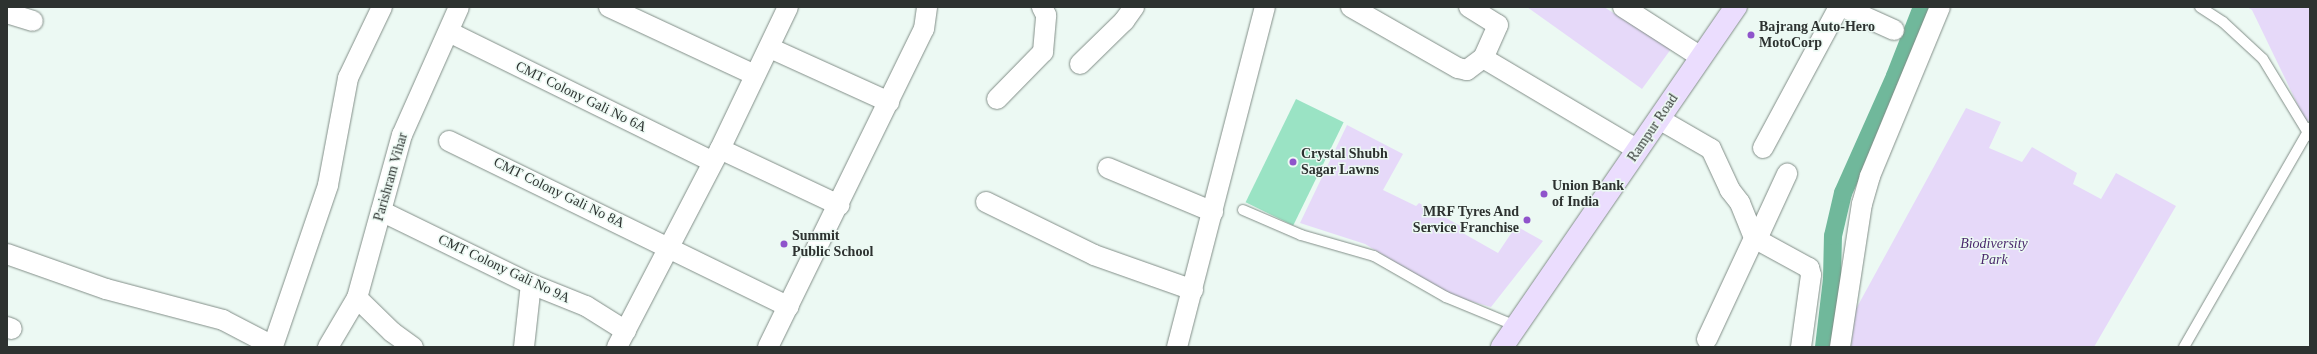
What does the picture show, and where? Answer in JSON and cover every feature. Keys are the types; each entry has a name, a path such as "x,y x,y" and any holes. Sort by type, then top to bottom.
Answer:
{"main road":[{"name":"Rampur Road","path":"1502,347 1736,7"}],"street":[{"path":"7,254 106,289 223,320 273,346 328,185 348,78 382,7"},
{"name":"Parishram Vihar","path":"328,347 357,298 402,135 459,7"},
{"path":"609,7 755,75"},
{"path":"621,342 717,155 755,75 770,48 788,7"},
{"path":"768,347 839,205 924,29 927,7"},
{"path":"997,99 1042,52 1046,15 1042,7"},
{"path":"1080,64 1124,20 1134,7"},
{"path":"1177,347 1186,288 1265,7"},
{"path":"1351,7 1458,68 1467,70 1483,58 1498,25 1469,7"},
{"path":"1623,7 1701,57"},
{"path":"1763,148 1839,7"},
{"path":"1843,7 1894,30"},
{"path":"1840,347 1862,204 1870,176 1940,7"},
{"path":"7,13 33,21"},
{"name":"CMT Colony Gali No 6A","path":"449,32 717,155 839,205"},
{"path":"770,48 889,102"},
{"path":"1483,58 1638,150"},
{"path":"1660,119 1711,149 1730,190 1740,203 1756,238 1809,268 1811,271 1801,347"},
{"name":"CMT Colony Gali No 8A","path":"449,140 788,307"},
{"path":"1108,168 1207,209"},
{"path":"1707,339 1787,174"},
{"path":"986,202 1094,255 1186,288"},
{"name":"CMT Colony Gali No 9A","path":"381,211 531,284 586,306 621,342"},
{"path":"524,347 531,284"},
{"path":"357,298 392,332 413,347"}],"lane":[{"path":"2184,347 2309,132 2263,60 2223,22 2200,7"},
{"path":"1243,210 1301,235 1374,256 1446,297 1516,326"}],"green space":[{"path":"1527,7 1604,7 1671,49 1642,89"},
{"path":"2247,7 2310,7 2310,118 2307,124 2252,10"},
{"name":"Biodiversity Park","path":"1966,108 2001,122 1989,148 2022,162 2032,147 2077,173 2073,184 2101,199 2116,173 2176,206 2094,347 1851,347 1856,309"},
{"path":"1347,125 1403,154 1383,190 1416,206 1419,203 1464,228 1461,232 1498,253 1516,226 1543,241 1491,307 1449,295 1365,244 1300,223"}],"building":[{"name":"Crystal Shubh Sagar Lawns","path":"1296,99 1344,122 1293,226 1246,202"}],"waterway":[{"path":"1824,347 1832,279 1833,236 1843,193 1895,76 1922,7"}],"place":[{"name":"Bajrang Auto-Hero MotoCorp","path":"1751,35"},
{"name":"Crystal Shubh Sagar Lawns","path":"1293,162"},
{"name":"Union Bank of India","path":"1544,194"},
{"name":"MRF Tyres And Service Franchise","path":"1527,220"},
{"name":"Summit Public School","path":"784,244"}]}
